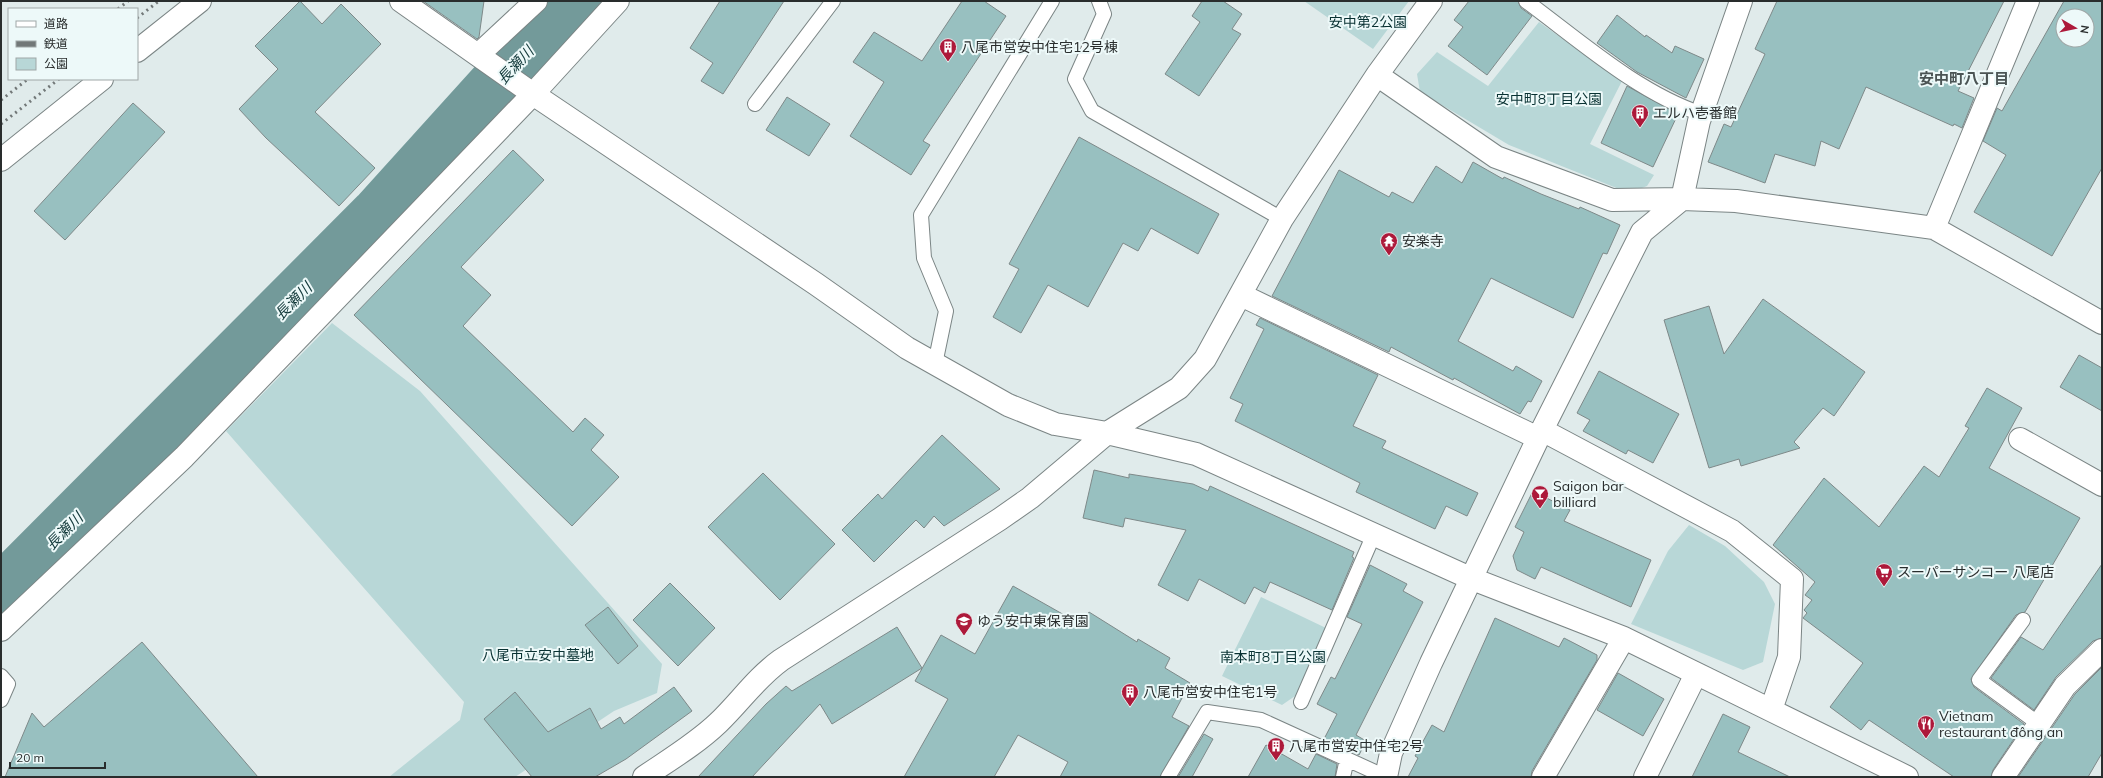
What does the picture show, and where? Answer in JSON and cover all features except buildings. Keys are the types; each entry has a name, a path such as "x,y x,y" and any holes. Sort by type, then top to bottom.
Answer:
{"street":[{"path":"138,50 200,1"},
{"path":"401,1 529,91 907,348 1015,408 1055,424 1107,432 1196,454 1470,578 1624,638 1907,777"},
{"path":"478,55 536,1"},
{"path":"1,630 184,457 529,91 618,1"},
{"path":"644,777 701,738 719,723 765,672 1000,519 1030,498 1107,432 1179,388 1205,359 1282,219 1377,75 1431,1"},
{"path":"1386,777 1391,753 1470,578 1540,434 1642,232 1682,199 1702,114 1741,1"},
{"path":"1934,228 2028,1"},
{"path":"1377,75 1496,157 1612,200 1682,199 1736,201 1934,228 2102,322"},
{"path":"1,160 101,80"},
{"path":"1241,295 1540,434 1732,531 1792,579 1789,657 1771,710"},
{"path":"2020,439 2102,485"},
{"path":"1543,777 1624,638"},
{"path":"2003,777 2065,686 2102,650"},
{"path":"1645,777 1696,674"}],"lane":[{"path":"755,104 833,1"},
{"path":"935,364 946,311 924,258 920,215 1052,1"},
{"path":"1099,1 1104,14 1075,79 1092,111 1282,219"},
{"path":"1526,1 1633,80 1688,110 1702,114"},
{"path":"1301,702 1374,534"},
{"path":"2023,620 1979,680 2039,724"},
{"path":"1,676 8,684 1,700"},
{"path":"1168,777 1207,712 1261,720 1386,777"},
{"path":"1342,777 1347,759"}],"green space":[{"name":"安中第2公園","path":"1304,1 1409,1 1373,49"},
{"name":"安中町8丁目公園","path":"1539,22 1622,81 1590,144 1654,175 1647,186 1629,193 1509,145 1420,92 1417,74 1437,52 1488,86"},
{"name":"八尾市立安中墓地","path":"332,323 420,391 662,664 657,693 614,711 515,777 389,777 460,720 464,702 226,431"},
{"path":"1689,525 1725,546 1764,582 1775,604 1763,662 1743,670 1631,624 1668,551"},
{"name":"南本町8丁目公園","path":"1261,597 1326,628 1298,694 1282,705 1222,676"}],"waterway":[{"name":"長瀬川","path":"1,594 378,216 520,59 577,1"}],"railway":[{"path":"119,8 128,1"},
{"path":"138,17 159,1"},
{"path":"1,100 27,80"},
{"path":"1,124 58,80"}],"place":[{"name":"八尾市営安中住宅12号棟","path":"948,62"},
{"name":"エルハ壱番館","path":"1640,128"},
{"name":"安楽寺","path":"1389,256"},
{"name":"Saigon bar billiard","path":"1540,509"},
{"name":"スーパーサンコー 八尾店","path":"1884,587"},
{"name":"ゆう安中東保育園","path":"964,636"},
{"name":"八尾市営安中住宅1号","path":"1130,707"},
{"name":"Vietnam restaurant đông an","path":"1926,739"},
{"name":"八尾市営安中住宅2号","path":"1276,761"}],"district":[{"name":"安中町八丁目","path":"1964,78"}]}
